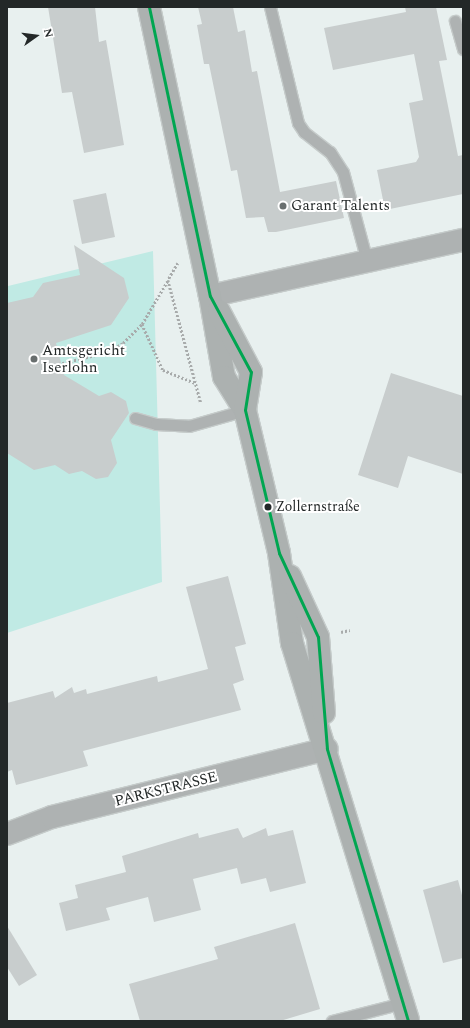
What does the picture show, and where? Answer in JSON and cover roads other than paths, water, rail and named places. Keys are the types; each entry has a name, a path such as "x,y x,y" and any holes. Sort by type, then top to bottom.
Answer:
{"main road":[{"path":"149,7 210,296 251,372 245,410 279,553 292,643 327,749 405,1012"}],"street":[{"path":"210,296 463,240"},
{"name":"PARKSTRASSE","path":"7,834 52,817 327,749"}],"lane":[{"path":"270,7 298,123 304,132 330,152 343,172 366,261"},
{"path":"455,21 463,49"},
{"path":"135,418 156,424 189,426 245,410"},
{"path":"332,1021 405,1012"}],"place":[{"name":"Garant Talents","path":"283,206"},
{"name":"Amtsgericht Iserlohn","path":"34,359"},
{"name":"Zollernstraße","path":"268,507"}]}
